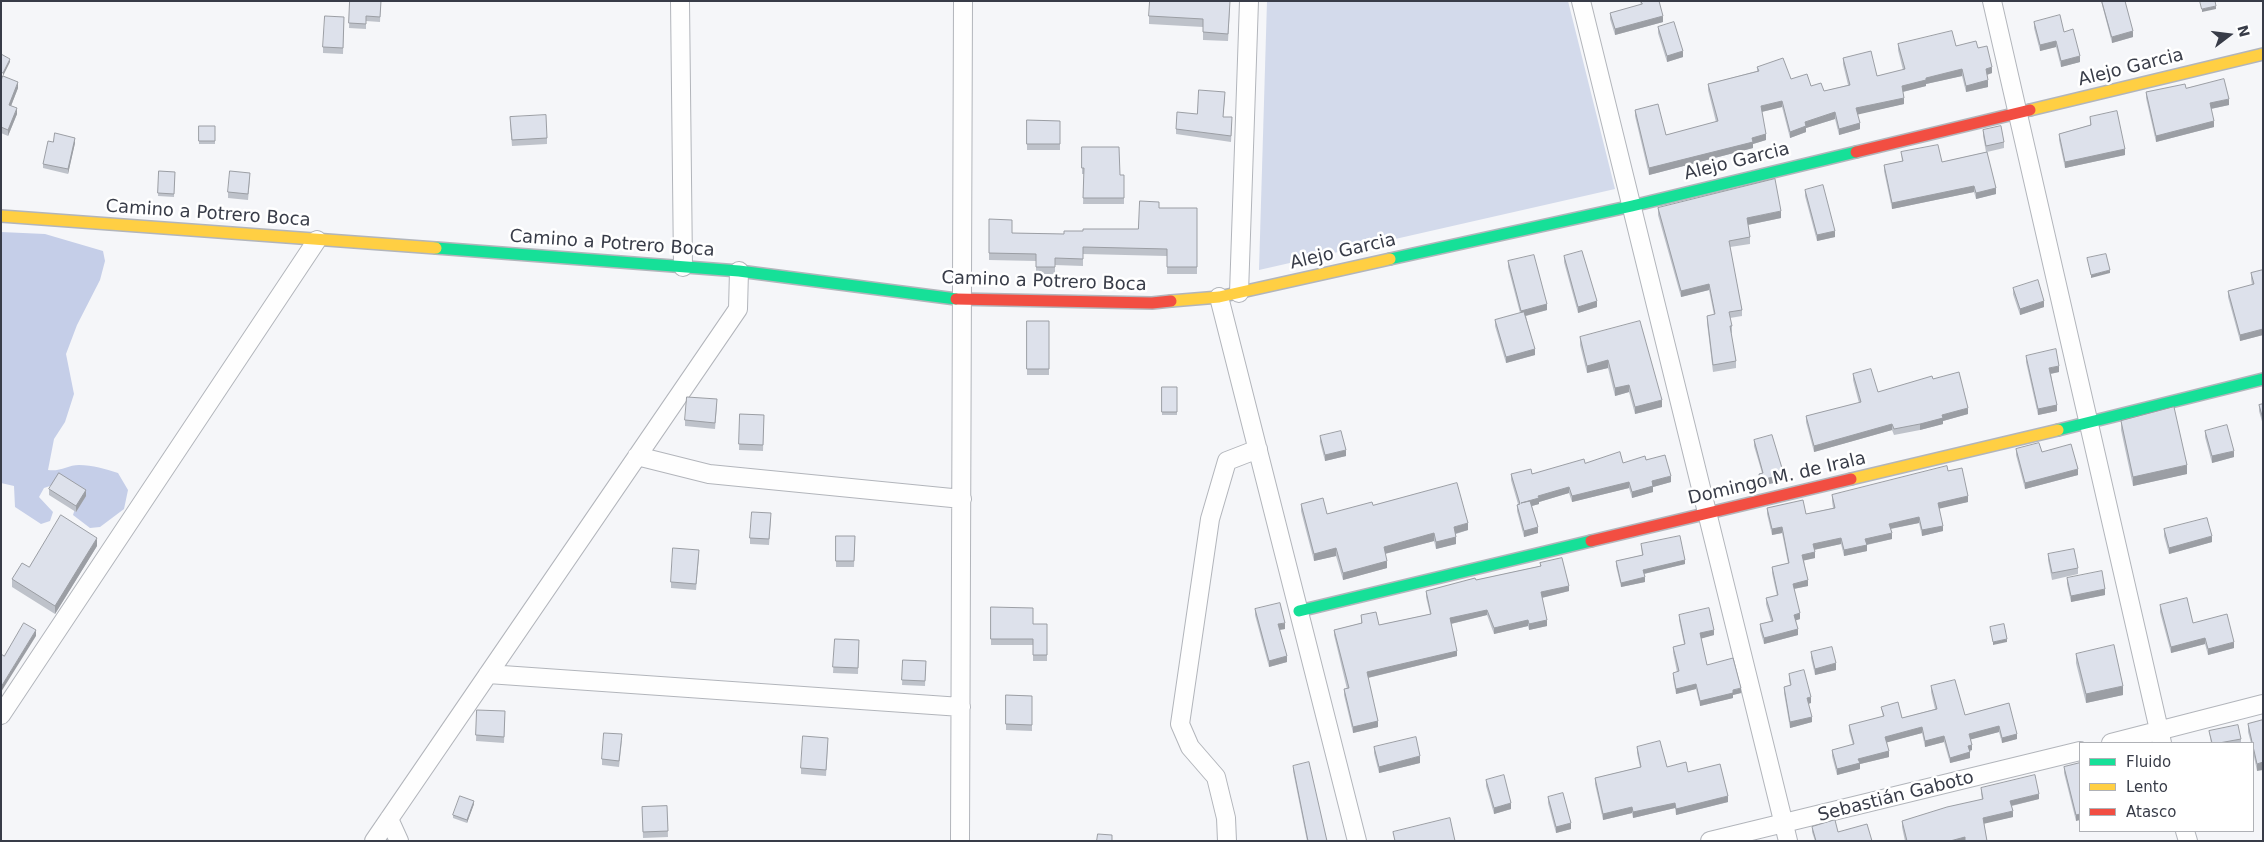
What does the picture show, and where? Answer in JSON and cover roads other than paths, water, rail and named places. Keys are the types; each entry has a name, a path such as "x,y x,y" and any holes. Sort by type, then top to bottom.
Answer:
{"street":[{"path":"680,1 683,267"},
{"path":"960,841 963,1"},
{"path":"1239,293 1249,1"},
{"path":"1581,1 1786,832"},
{"path":"1992,1 2160,737"},
{"name":"Alejo Garcia","path":"1219,297 1632,206 2263,54"},
{"name":"Camino a Potrero Boca","path":"1,216 739,271 963,300 1152,303 1219,297"},
{"path":"1,715 317,240"},
{"path":"374,841 738,309 739,271"},
{"path":"1219,297 1357,841"},
{"name":"Domingo M. de Irala","path":"1299,611 2088,423 2263,379"},
{"path":"1227,841 1226,818 1216,777 1190,746 1180,724 1210,519 1228,461 1258,449"},
{"path":"637,456 709,474 962,499"},
{"path":"488,674 961,707"},
{"path":"2119,742 2160,737 2263,704"},
{"name":"Sebastián Gaboto","path":"1710,841 1786,832 2079,751"},
{"path":"389,819 399,841"}]}
